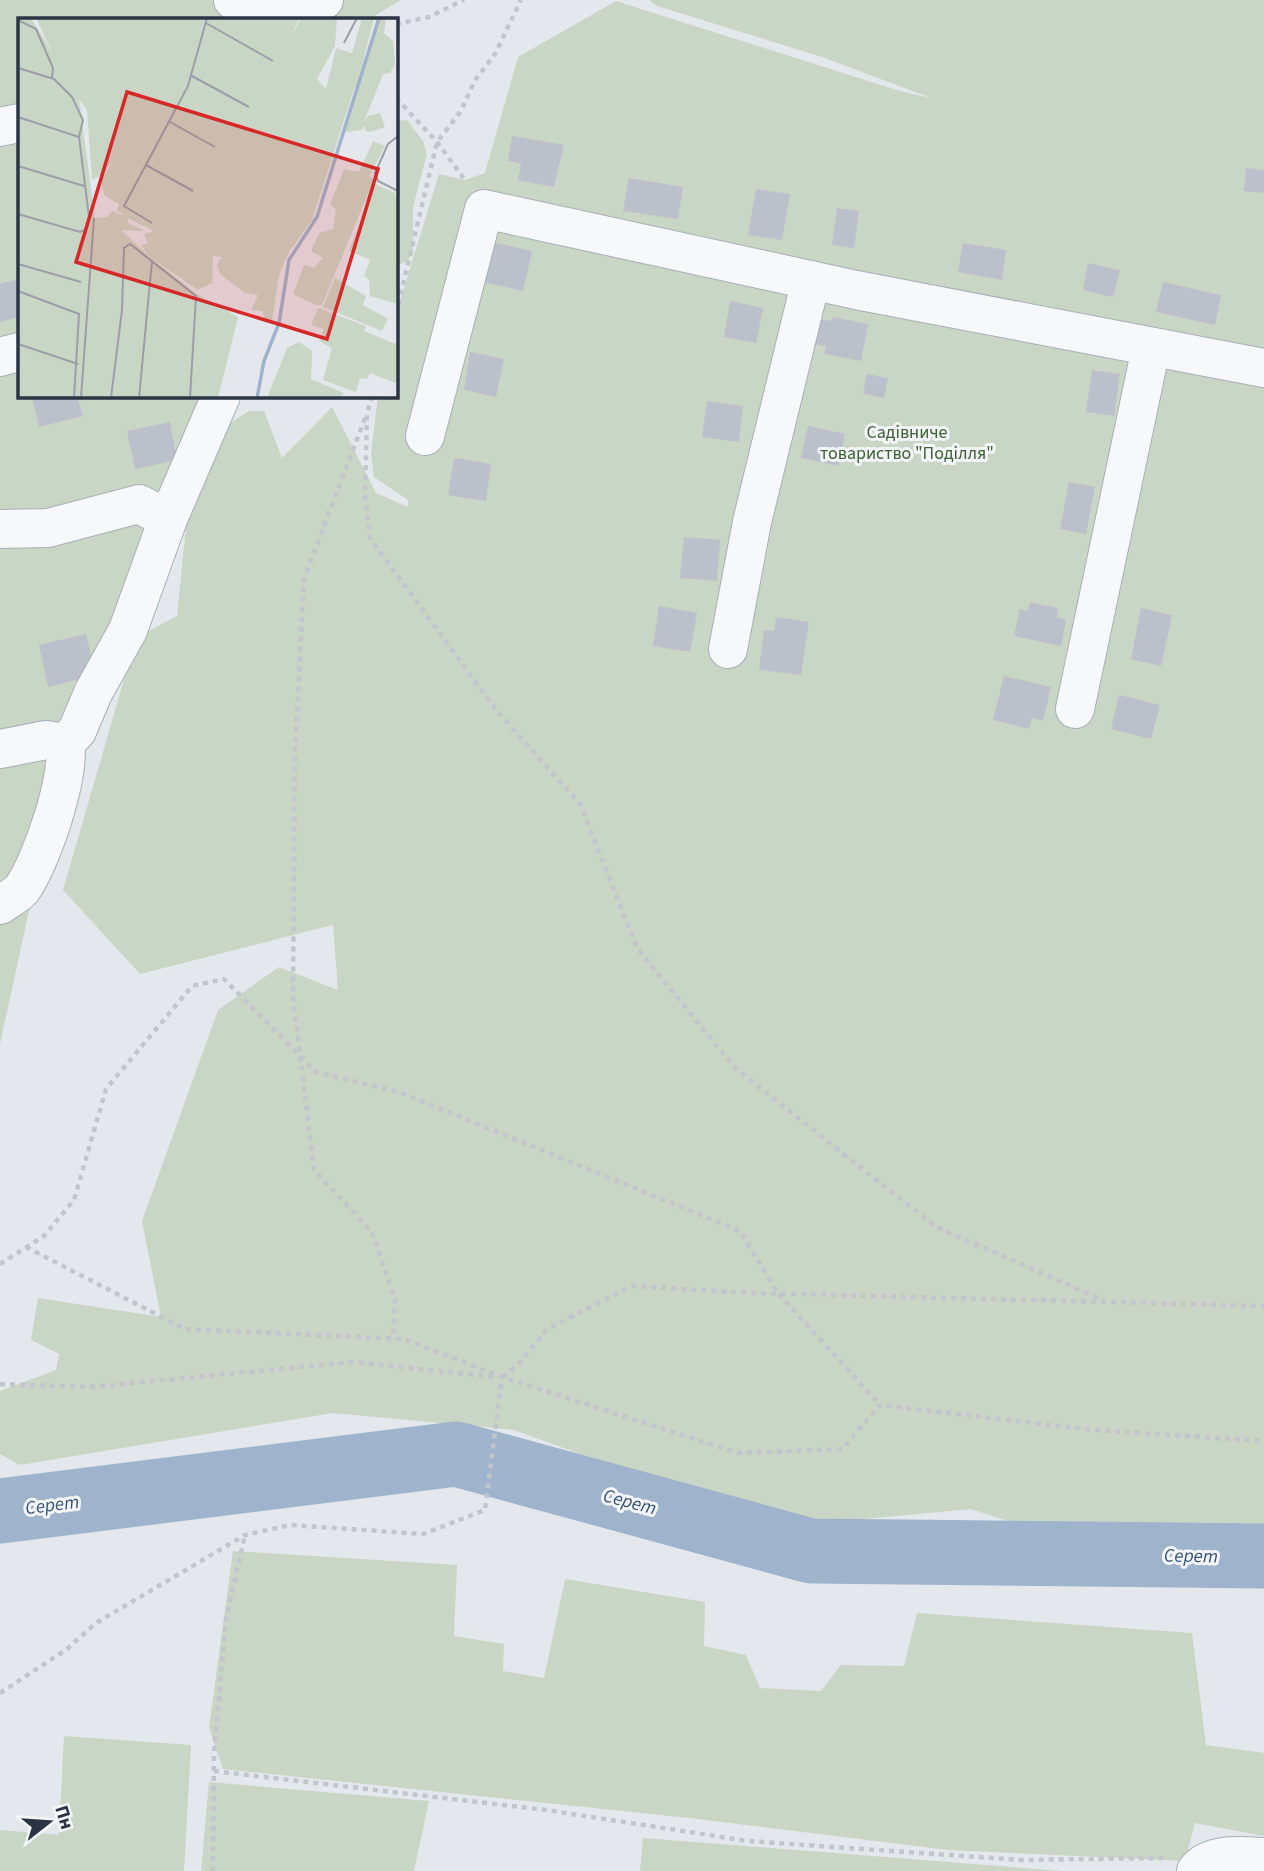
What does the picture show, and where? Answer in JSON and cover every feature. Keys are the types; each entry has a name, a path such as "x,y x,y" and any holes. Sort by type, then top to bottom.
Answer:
{"street":[{"path":"233,0 246,9 324,0"},
{"path":"0,127 18,123"},
{"path":"425,436 484,209 811,280 1264,368"},
{"path":"728,649 752,522 811,280"},
{"path":"1075,709 1151,348"},
{"path":"0,357 18,352"},
{"path":"65,743 77,732 93,693 128,630 168,519 221,397"},
{"path":"0,529 48,528 139,504 168,519"},
{"path":"0,749 46,740 65,743"},
{"path":"0,905 22,890 43,843 66,772 68,761 65,743"},
{"path":"1198,1868 1228,1856 1264,1857"}],"path":[{"path":"397,24 429,17 464,0"},
{"path":"397,310 438,142 461,111 475,80 495,54 522,0"},
{"path":"397,99 438,142 484,209"},
{"path":"372,397 304,579 295,752 293,996 314,1170 372,1232 395,1299 393,1339"},
{"path":"367,414 365,494 370,538 496,710 580,804 637,948 735,1068 936,1227 1106,1302"},
{"path":"0,1264 44,1236 74,1200 106,1089 192,986 224,979 316,1072 399,1092 740,1231 778,1293 880,1405 1094,1430 1264,1441"},
{"path":"26,1247 185,1329 404,1339 502,1377 738,1453 842,1449 880,1405"},
{"path":"0,1384 90,1387 353,1362 502,1377 519,1364 547,1329 632,1286 778,1293 1264,1306"},
{"path":"0,1693 67,1649 96,1623 245,1535 290,1525 423,1534 485,1510 490,1493 502,1377"},
{"path":"213,1871 214,1770 226,1619 245,1535"},
{"path":"214,1770 546,1811 748,1841 1021,1860 1165,1858 1198,1868"}],"green space":[{"path":"0,0 401,0 371,18 18,18 18,397 221,397 36,879 0,1044"},
{"name":"Садівниче товариство \"Поділля\"","path":"649,0 1264,0 1264,1537 1082,1545 971,1509 780,1527 514,1430 333,1413 20,1465 0,1454 0,1391 56,1370 59,1354 31,1340 38,1298 161,1317 142,1221 218,1010 279,967 338,990 333,925 140,974 63,890 136,638 177,616 189,496 224,427 249,411 264,411 282,458 332,407 376,493 408,507 408,500 374,477 371,453 378,397 397,397 397,311 439,174 465,180 485,173 518,57 616,1 903,92 931,98 822,57 657,6"},
{"path":"407,120 423,141 427,154 413,207 413,249 408,261 397,266 397,121"},
{"path":"233,1551 457,1565 454,1636 504,1644 503,1671 544,1678 565,1579 705,1602 704,1646 746,1655 760,1688 821,1691 841,1665 904,1666 917,1613 1192,1633 1206,1745 1264,1753 1264,1836 1195,1823 1185,1861 948,1850 689,1818 223,1769 209,1728"},
{"path":"64,1736 191,1745 184,1871 0,1871 0,1830 59,1835"},
{"path":"209,1782 429,1801 414,1871 201,1871"},
{"path":"643,1838 1062,1871 640,1871"}],"building":[{"path":"512,136 564,145 554,187 518,180 521,164 508,161"},
{"path":"1246,168 1264,170 1264,193 1244,191"},
{"path":"629,178 683,187 678,219 623,211"},
{"path":"756,189 790,194 782,240 748,235"},
{"path":"837,208 859,211 854,248 832,245"},
{"path":"488,241 532,251 523,291 479,281"},
{"path":"963,243 1006,250 1002,280 958,272"},
{"path":"1088,263 1120,270 1113,297 1083,290"},
{"path":"18,279 18,317 0,322 0,284"},
{"path":"1163,282 1221,295 1215,325 1156,312"},
{"path":"730,301 763,308 756,343 724,337"},
{"path":"833,317 868,324 861,361 825,354 826,346 815,344 820,319 832,321"},
{"path":"470,352 504,359 496,397 464,390"},
{"path":"1092,370 1120,374 1114,416 1086,412"},
{"path":"867,374 888,378 884,398 863,394"},
{"path":"32,397 77,397 83,416 39,427"},
{"path":"707,401 743,406 739,442 702,437"},
{"path":"170,422 177,460 135,469 127,431"},
{"path":"808,426 845,434 839,466 801,458"},
{"path":"454,458 491,464 486,501 448,495"},
{"path":"1069,482 1095,487 1086,534 1060,529"},
{"path":"684,537 720,540 717,581 680,578"},
{"path":"1030,602 1058,608 1057,617 1066,620 1061,646 1014,636 1020,609 1028,611"},
{"path":"659,606 697,613 690,652 653,646"},
{"path":"1141,608 1172,615 1161,666 1131,659"},
{"path":"776,617 809,622 801,675 759,670 764,630 774,631"},
{"path":"86,634 96,675 48,687 39,645"},
{"path":"1004,676 1051,687 1043,721 1032,718 1029,729 993,720"},
{"path":"1119,695 1160,705 1151,739 1111,729"}],"waterway":[{"name":"Серет","path":"0,1511 456,1454 811,1551 1264,1556"}]}
